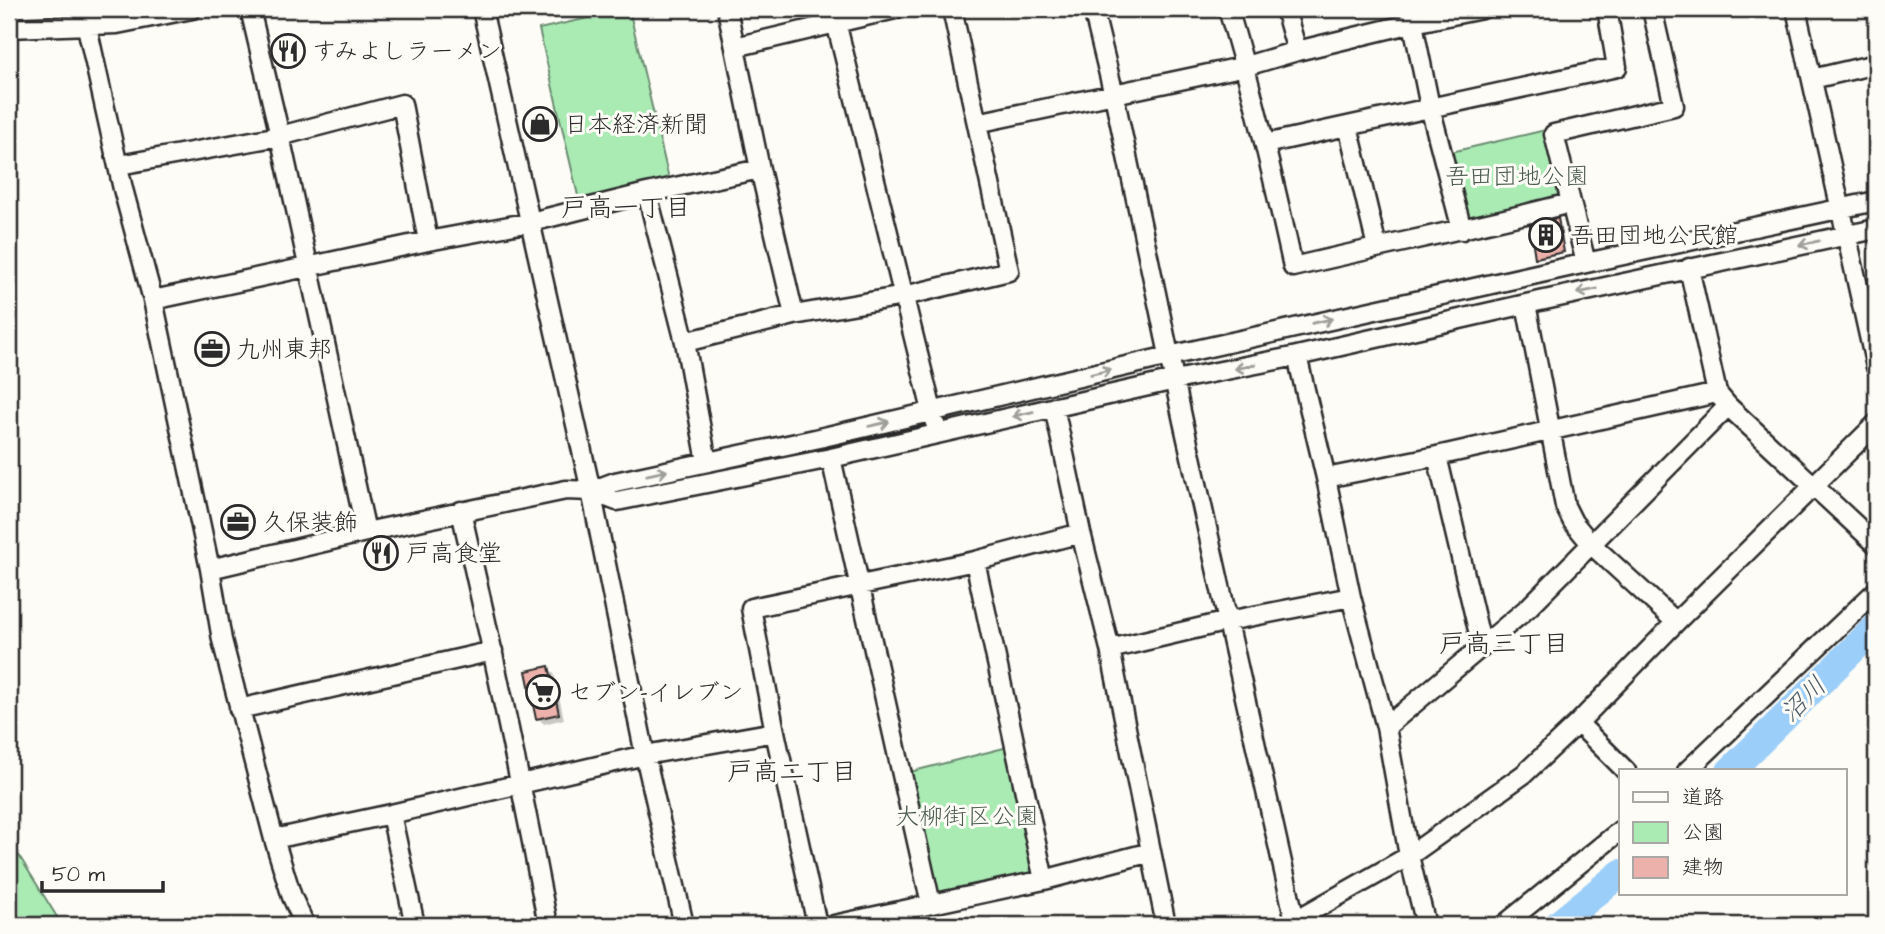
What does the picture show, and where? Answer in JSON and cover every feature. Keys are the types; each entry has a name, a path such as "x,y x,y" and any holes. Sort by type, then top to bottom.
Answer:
{"street":[{"path":"9,28 85,17 117,24 192,9"},
{"path":"250,9 366,532"},
{"path":"482,9 592,491 645,755 684,925"},
{"path":"727,9 794,315"},
{"path":"735,47 895,9"},
{"path":"685,342 794,315 904,296 1009,271 953,9"},
{"path":"1093,9 1114,95 1293,924 1409,856 1524,774 1876,424"},
{"path":"1228,9 1265,144 1293,267 1570,203"},
{"path":"1285,9 1297,51"},
{"path":"977,123 1245,66 1411,16 1482,9"},
{"path":"1265,144 1617,67 1607,9"},
{"path":"1586,263 1554,134 1674,106 1652,9"},
{"path":"1796,9 1876,360"},
{"path":"1411,16 1430,107 1462,230"},
{"path":"85,17 123,189 153,300 210,569 222,640 274,839 292,897 305,925"},
{"path":"836,22 937,434"},
{"path":"1812,79 1876,64"},
{"path":"119,165 280,136 402,104 428,241"},
{"path":"1348,127 1377,247"},
{"path":"153,300 428,241 531,222 760,169"},
{"path":"647,193 685,342 706,462"},
{"path":"592,491 615,482 1169,356 1876,201"},
{"path":"210,569 366,532 566,490 592,491 617,501 831,458 1175,380 1297,356 1876,229"},
{"path":"1689,268 1722,399 1876,544"},
{"path":"1526,304 1565,506 1573,522 1592,545 1676,622"},
{"path":"1297,356 1351,597 1386,727 1409,856 1426,925"},
{"path":"1326,478 1549,430 1722,399"},
{"path":"1386,727 1529,607 1592,545 1722,399"},
{"path":"1054,407 1081,533 1110,649 1166,925"},
{"path":"1437,456 1482,647"},
{"path":"831,458 931,904"},
{"path":"461,512 521,783 548,925"},
{"path":"817,925 751,608 975,561 1081,533"},
{"path":"975,561 1044,880"},
{"path":"1689,769 1876,591"},
{"path":"1110,649 1228,621 1351,597"},
{"path":"239,709 493,651"},
{"path":"1578,723 1624,769"},
{"path":"274,839 645,755 775,732"},
{"path":"391,814 415,925"},
{"path":"1504,925 1619,832"},
{"path":"834,925 1044,880 1151,852"}],"green space":[{"path":"629,9 669,179 579,200 539,29"},
{"name":"吾田団地公園","path":"1550,129 1566,204 1464,224 1447,153"},
{"name":"大柳街区公園","path":"1008,747 1035,871 930,896 902,774"},
{"path":"9,844 18,854 62,925 9,925"}],"building":[{"name":"吾田団地公民館","path":"1558,218 1564,252 1535,258 1530,225"},
{"name":"セブン-イレブン","path":"549,666 559,714 536,719 526,671"}],"waterway":[{"name":"沼川","path":"1732,769 1876,627"},
{"name":"沼川","path":"1557,925 1619,875"}],"place":[{"name":"すみよしラーメン","path":"288,51"},
{"name":"日本経済新聞","path":"540,124"},
{"name":"吾田団地公民館","path":"1546,235"},
{"name":"九州東邦","path":"212,349"},
{"name":"久保装飾","path":"238,522"},
{"name":"戸高食堂","path":"381,553"},
{"name":"セブン-イレブン","path":"543,692"}],"district":[{"name":"戸高一丁目","path":"626,207"},
{"name":"戸高三丁目","path":"1504,643"},
{"name":"戸高二丁目","path":"792,771"}]}
